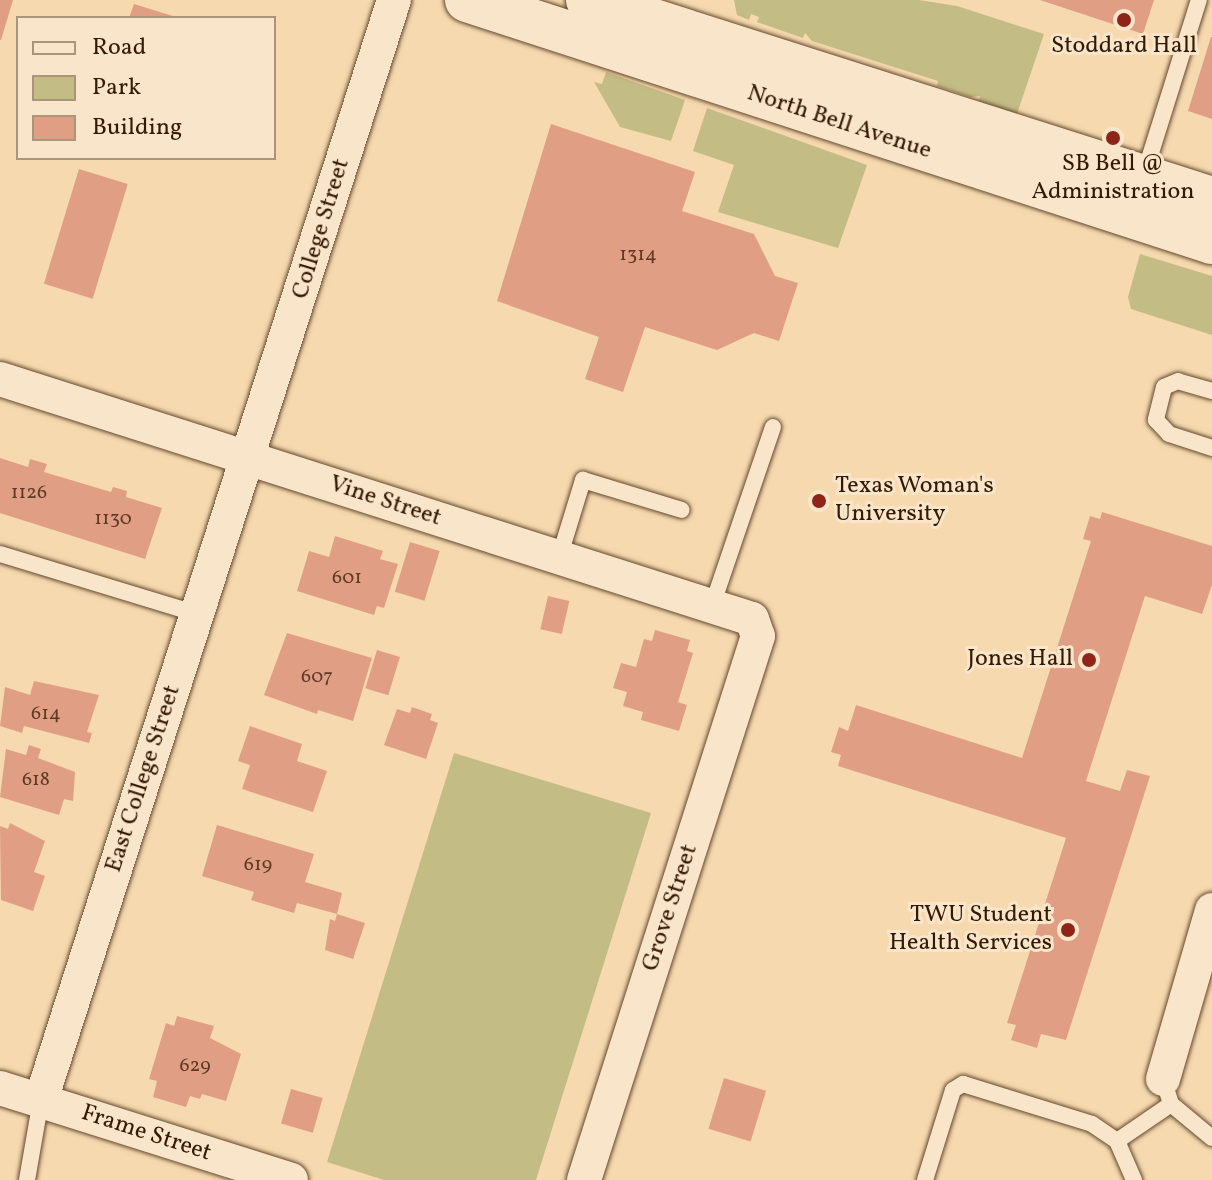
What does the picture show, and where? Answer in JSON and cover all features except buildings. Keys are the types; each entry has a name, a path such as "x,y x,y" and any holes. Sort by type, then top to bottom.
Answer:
{"main road":[{"name":"North Bell Avenue","path":"467,0 1212,242"},
{"name":"North Bell Avenue","path":"604,2 1212,199"}],"street":[{"name":"College Street","path":"248,459 394,0"},
{"name":"Vine Street","path":"0,379 752,619 758,636"},
{"name":"East College Street","path":"41,1100 248,459"},
{"name":"Grove Street","path":"584,1180 758,636"},
{"path":"1167,1092 1212,910"},
{"name":"Frame Street","path":"0,1088 291,1180"}],"lane":[{"path":"1143,177 1199,0"},
{"path":"1212,391 1178,381 1164,387 1156,420 1169,434 1212,448"},
{"path":"712,606 773,427"},
{"path":"559,558 583,480 682,510"},
{"path":"0,554 198,614"},
{"path":"925,1180 953,1090 963,1084 1092,1124 1117,1141 1134,1180"},
{"path":"1117,1141 1167,1092 1212,1138"},
{"path":"27,1180 41,1100"}],"green space":[{"path":"734,0 919,0 957,6 1044,34 1017,114 979,101 980,96 970,97 937,86 938,81 812,41 805,33 803,38 757,22 759,17 751,14 749,20 737,15"},
{"path":"606,72 685,100 671,141 620,127 594,82 602,84"},
{"path":"707,108 867,165 838,248 718,212 734,165 693,151"},
{"path":"1140,254 1212,276 1212,335 1131,309 1128,297"},
{"path":"454,753 651,813 536,1180 384,1180 327,1162"}],"place":[{"name":"Stoddard Hall","path":"1124,20"},
{"name":"SB Bell @ Administration","path":"1113,138"},
{"name":"Texas Woman's University","path":"819,501"},
{"name":"Jones Hall","path":"1089,660"},
{"name":"TWU Student Health Services","path":"1068,930"}]}
